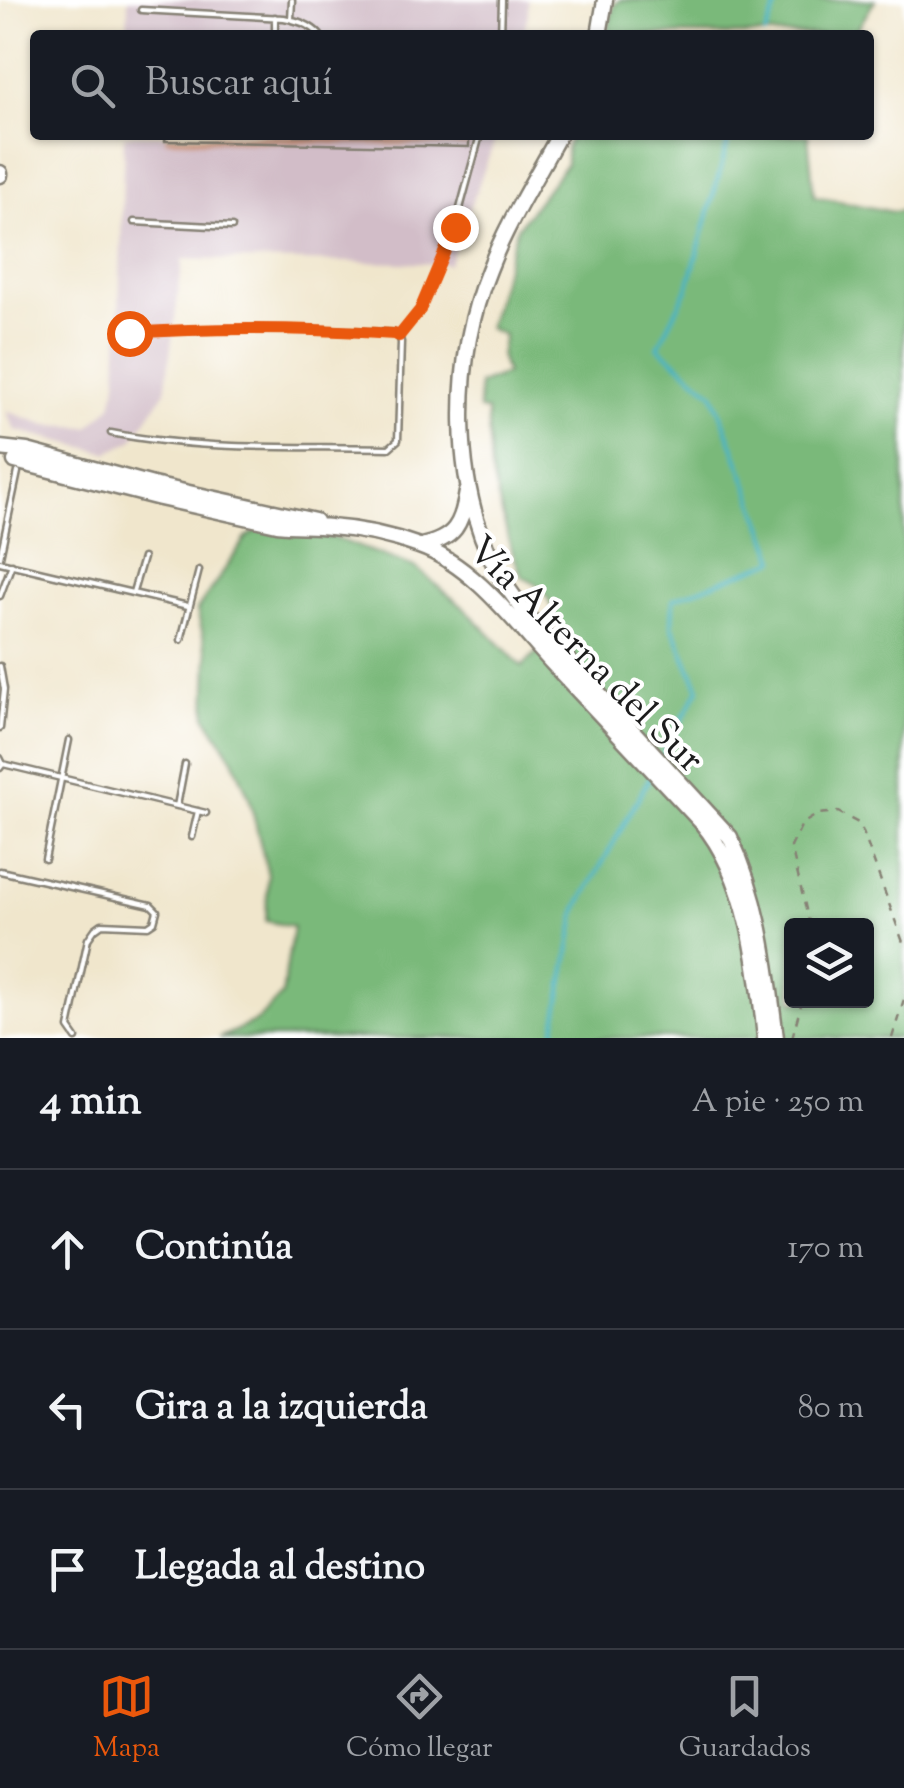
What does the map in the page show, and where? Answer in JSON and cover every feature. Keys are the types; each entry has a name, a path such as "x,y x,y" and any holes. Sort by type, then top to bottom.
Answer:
{"highway":[{"path":"600,30 605,0"},
{"name":"Vía Alterna del Sur","path":"556,140 503,238 477,304 463,394 468,487 485,545 535,635 710,832 724,853 752,947 765,1038"},
{"path":"0,448 27,451 330,527"},
{"name":"Vía Alterna del Sur","path":"17,466 276,524 330,527 420,546 458,567 535,635 730,837 756,904 776,1038"},
{"path":"420,546 440,542 456,528 468,487"}],"lane":[{"path":"291,19 292,0"},
{"path":"501,30 502,0"},
{"path":"142,10 276,17 316,30"},
{"path":"275,30 276,17"},
{"path":"399,336 420,310 455,227 479,140"},
{"path":"134,222 232,227"},
{"path":"129,333 200,328 334,330 399,336"},
{"path":"111,433 172,443 389,448 398,440 399,336"},
{"path":"17,466 0,560 188,606"},
{"path":"133,593 142,558"},
{"path":"0,596 12,564"},
{"path":"181,640 199,570"},
{"path":"0,666 4,689 0,728"},
{"path":"45,859 69,740"},
{"path":"1,763 206,813"},
{"path":"177,806 186,764"},
{"path":"192,837 198,811"},
{"path":"0,871 151,904 156,911 154,922 148,926 102,924 88,939 69,1028 76,1038"}],"path":[{"path":"808,918 791,847 802,824 818,814 838,812 860,824 904,944"},
{"path":"892,1038 904,999"},
{"path":"792,1038 800,1008"}],"shaded area":[{"path":"128,0 528,0 524,30 127,30"},
{"path":"124,140 495,140 449,264 183,259 165,392 132,441 108,453 15,430 6,411 47,425 89,427 112,405 117,382"}],"green space":[{"path":"620,0 875,0 857,30 608,30 614,5"},
{"path":"569,140 808,140 814,196 893,212 904,210 904,1038 219,1038 257,1021 282,995 293,927 266,921 268,875 249,797 233,759 206,717 208,657 197,610 247,537 264,526 335,538 415,567 463,607 522,667 563,627 545,593 522,577 491,471 487,411 479,410 479,384 506,374 500,355 504,335 488,328 517,228 566,164"}],"building":[{"path":"469,140 469,147 165,141"}],"waterway":[{"path":"767,30 779,0"},
{"path":"663,754 699,689 672,626 673,599 776,560 713,393 658,347 688,287 729,140"},
{"path":"553,1038 577,909 651,775"}],"route":[{"path":"129,333 200,328 334,330 399,336 420,310 455,227"}]}
